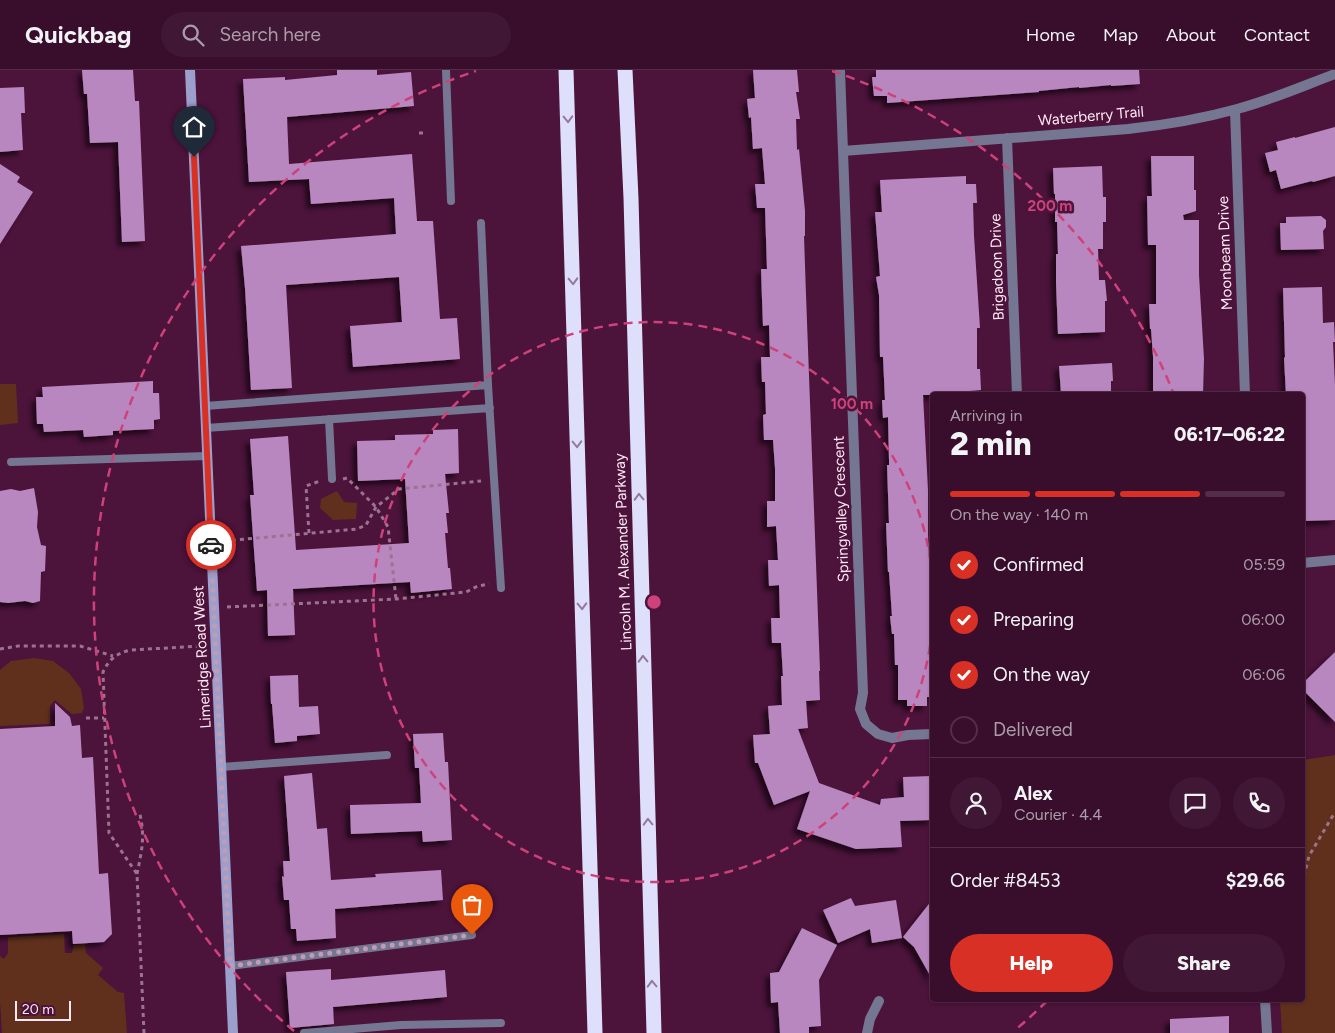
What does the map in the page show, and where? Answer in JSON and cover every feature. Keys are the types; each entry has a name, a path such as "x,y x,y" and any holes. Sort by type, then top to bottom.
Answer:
{"highway":[{"path":"566,70 595,1033"},
{"name":"Lincoln M. Alexander Parkway","path":"625,70 631,208 654,1033"}],"street":[{"name":"Limeridge Road West","path":"190,70 233,1033"},
{"name":"Springvalley Crescent","path":"840,70 862,684 860,709 866,724 878,734 892,738 930,734"},
{"name":"Waterberry Trail","path":"843,150 1162,125 1235,110 1284,94 1335,74"},
{"name":"Moonbeam Drive","path":"1235,110 1245,392"},
{"name":"Brigadoon Drive","path":"1008,138 1017,392"},
{"path":"1305,562 1335,560"},
{"path":"867,1033 870,1019 879,1001"},
{"path":"1265,1002 1267,1033"}],"lane":[{"path":"446,70 451,201"},
{"path":"481,223 488,385 501,588"},
{"path":"205,406 488,385"},
{"path":"206,428 490,408"},
{"path":"329,420 332,479"},
{"path":"11,462 208,456"},
{"path":"222,767 387,756"},
{"path":"230,966 472,935"},
{"path":"304,1033 501,1023"}],"path":[{"path":"419,133 426,133"},
{"path":"309,534 306,486 315,482 347,478 376,507 388,527 396,599"},
{"path":"211,542 357,529 366,526 376,507 399,489 495,480"},
{"path":"214,608 396,599 466,592 478,586 493,583 501,588"},
{"path":"137,874 109,833 103,672 113,656 122,652 216,645"},
{"path":"0,649 18,646 80,646 113,656"},
{"path":"86,718 104,718"},
{"path":"140,814 143,846 137,874 144,1033"},
{"path":"1305,872 1309,856 1335,814"}],"shaded area":[{"path":"0,384 16,384 18,423 0,425"},
{"path":"337,491 344,502 357,503 356,519 333,520 320,508 321,499"},
{"path":"34,658 53,661 69,673 81,689 84,708 82,713 72,714 55,700 50,706 50,724 0,726 0,670 11,661"},
{"path":"1335,755 1335,1033 1282,1033 1280,1002 1305,1002 1305,760"},
{"path":"64,934 65,953 72,953 74,945 85,944 86,953 103,968 98,975 118,992 124,993 127,1033 2,1033 0,956 4,959 8,953 8,937"}],"building":[{"path":"82,70 133,70 135,101 139,101 145,241 122,242 118,142 90,143 87,94 84,94"},
{"path":"337,70 377,70 377,75 411,72 414,106 287,117 289,164 412,154 417,221 433,221 440,319 457,318 460,359 353,367 350,326 402,322 399,277 286,285 292,388 251,390 241,246 396,234 394,198 311,204 309,179 249,182 243,79 285,77 285,80 337,75"},
{"path":"753,70 797,70 799,92 796,92 800,119 796,119 797,150 799,149 805,211 804,236 820,671 820,700 806,701 808,728 798,729 819,783 880,805 881,799 904,797 903,777 930,776 930,820 900,821 902,847 856,849 797,829 810,791 774,805 758,763 755,763 753,735 770,734 768,706 782,705 781,676 783,676 781,643 772,643 771,618 780,618 779,585 769,586 768,560 778,560 776,526 767,527 767,501 775,501 775,468 773,440 764,440 763,415 766,414 765,382 762,382 761,357 770,357 769,325 763,326 762,299 761,269 767,269 765,208 757,208 755,184 765,184 762,148 753,149 751,117 749,118 747,99 755,98"},
{"path":"876,70 1139,70 1140,84 1079,87 1039,92 887,103 887,96 874,96 872,77 876,77"},
{"path":"24,87 25,113 21,113 23,150 0,152 0,88"},
{"path":"1335,127 1335,176 1281,189 1276,170 1270,172 1265,153 1278,150 1276,142"},
{"path":"1151,156 1194,156 1196,211 1183,215 1184,220 1199,220 1199,275 1204,359 1203,392 1153,392 1153,356 1149,304 1156,304 1156,245 1148,245 1147,196 1152,196"},
{"path":"0,164 20,177 17,182 33,192 0,244"},
{"path":"1102,166 1103,197 1106,197 1106,222 1103,222 1103,249 1098,249 1099,280 1105,280 1107,301 1105,301 1105,332 1058,334 1056,254 1058,254 1053,168"},
{"path":"966,176 966,184 976,184 977,203 973,203 980,328 977,328 977,369 980,369 981,390 969,392 930,392 930,395 923,395 930,582 930,697 927,697 927,706 907,706 907,700 898,700 898,665 895,665 894,634 892,634 890,616 892,616 886,523 889,523 888,417 883,418 882,400 885,400 883,357 880,357 879,295 876,277 880,276 875,212 882,212 880,180"},
{"path":"1321,216 1326,220 1326,227 1323,231 1324,249 1281,250 1280,223 1286,223 1286,217"},
{"path":"1322,287 1323,323 1334,322 1335,520 1305,521 1305,392 1286,392 1283,288"},
{"path":"1112,363 1113,381 1111,381 1111,392 1061,392 1059,366"},
{"path":"153,381 153,393 159,393 160,419 154,420 154,429 113,431 113,435 84,437 83,430 44,432 43,424 37,424 36,397 43,397 42,387"},
{"path":"458,429 459,473 445,474 449,513 446,513 448,533 445,533 452,589 411,593 410,582 293,589 295,635 268,636 267,590 257,591 250,495 254,495 250,439 288,436 296,550 409,543 405,479 358,481 357,441 395,440 395,435 433,434 433,430"},
{"path":"34,488 38,512 37,527 41,545 46,546 45,571 41,572 40,601 33,603 25,601 0,602 0,491 11,489 20,491"},
{"path":"1335,652 1335,722 1305,692 1305,681"},
{"path":"298,675 299,707 318,706 320,734 297,736 297,741 275,743 270,676"},
{"path":"55,703 70,717 72,726 80,725 82,758 93,757 99,874 108,873 112,934 104,942 73,944 72,931 0,935 0,729 55,726"},
{"path":"443,733 445,762 448,762 452,840 423,842 422,831 351,834 350,805 421,803 419,768 415,768 413,734"},
{"path":"312,773 317,829 327,828 331,880 376,877 375,874 441,870 443,900 335,909 336,938 297,941 296,929 291,929 289,900 284,900 282,876 284,877 283,861 290,861 284,776"},
{"path":"851,898 855,906 896,900 902,938 872,943 870,929 838,943 823,910"},
{"path":"930,903 930,975 914,947 903,937"},
{"path":"802,928 837,945 819,980 821,1026 809,1027 809,1033 780,1033 778,1002 771,1003 770,973 779,972"},
{"path":"331,969 331,980 445,970 447,997 333,1007 334,1024 290,1028 286,972"},
{"path":"1229,1016 1229,1033 1170,1033 1170,1019"}],"way so far":[{"path":"211,545 230,966 472,935"}],"route":[{"path":"194,157 211,545"}]}
